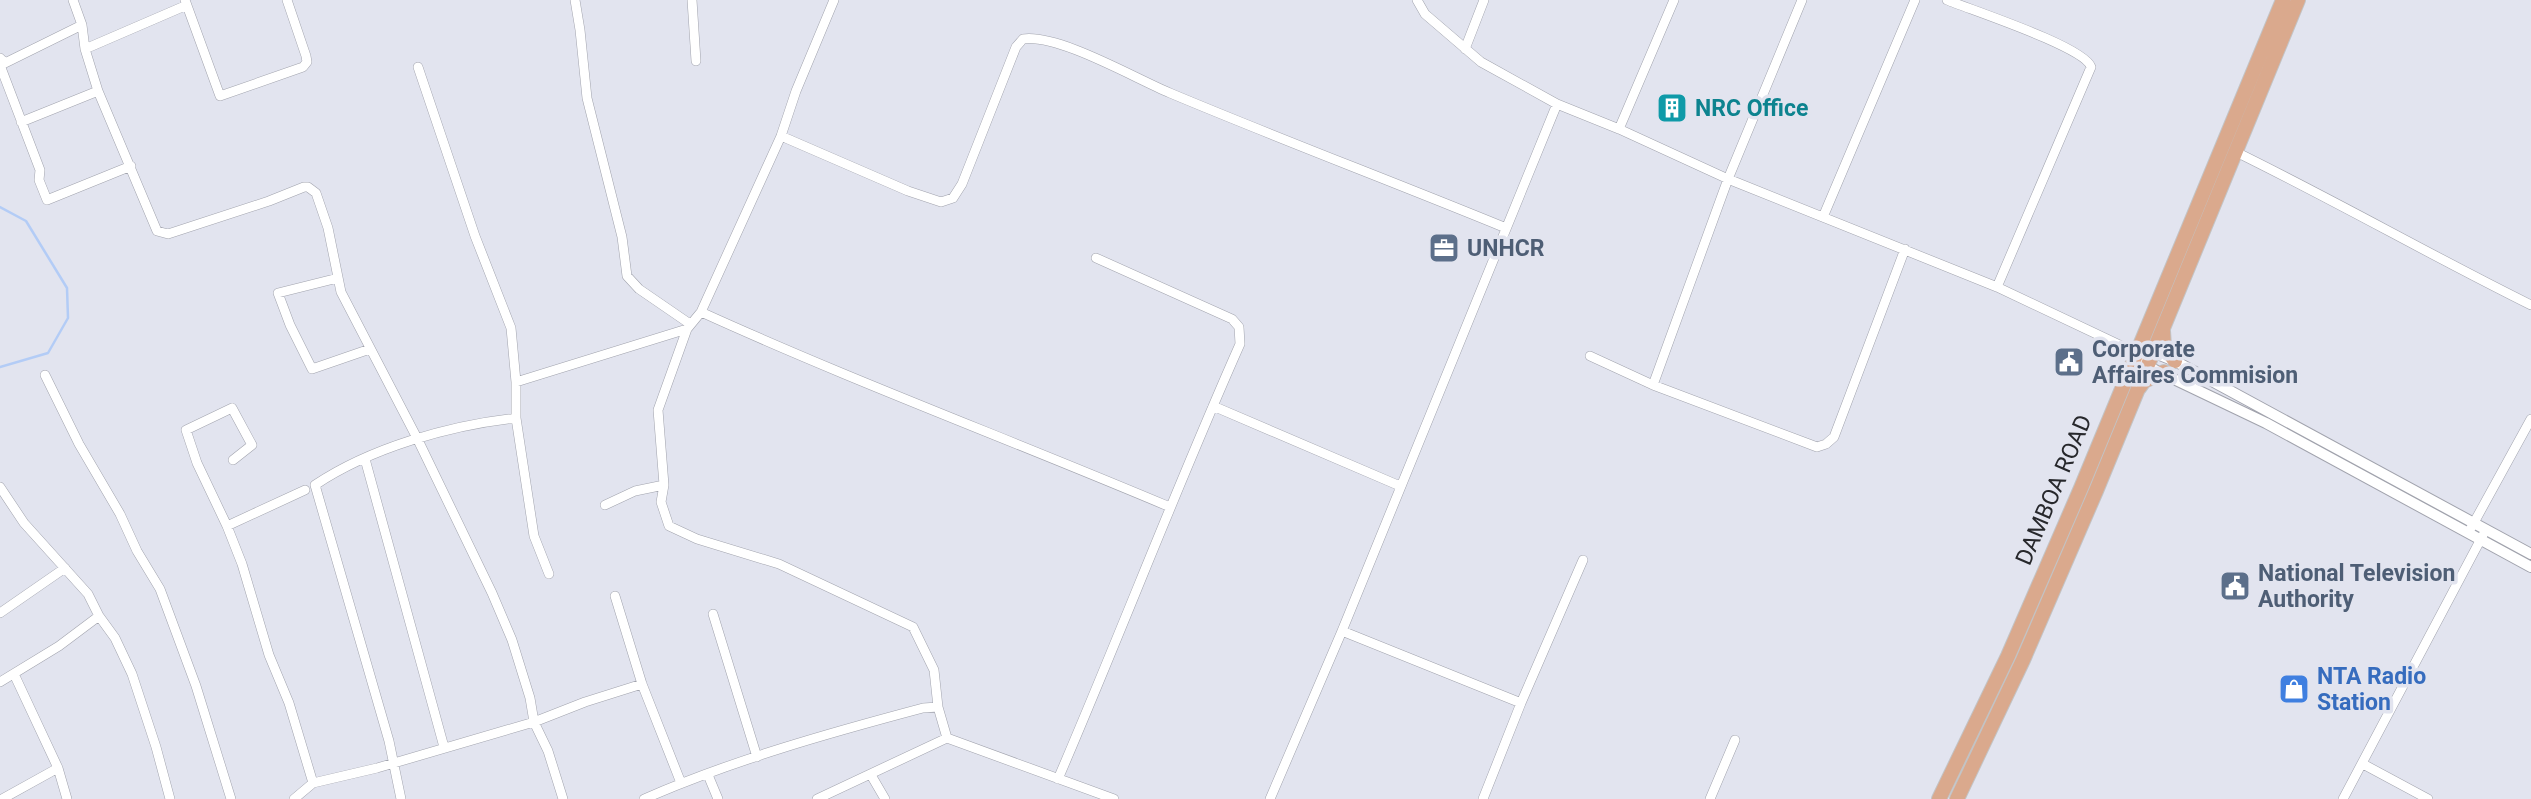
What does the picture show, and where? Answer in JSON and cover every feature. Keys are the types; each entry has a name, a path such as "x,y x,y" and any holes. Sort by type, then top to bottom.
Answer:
{"main road":[{"name":"DAMBOA ROAD","path":"1940,799 2008,656 2139,354 2283,0"},
{"name":"DAMBOA ROAD","path":"1957,799 2028,648 2096,491 2134,394 2139,354 2164,326 2298,0"},
{"path":"2164,326 2164,346 2175,361"},
{"path":"2134,394 2144,381 2164,372"}],"street":[{"path":"73,0 98,91 157,231 168,234 308,187 316,193 328,228 341,292 417,438 492,593 512,640 530,698 534,722 548,751 563,799"},
{"path":"85,49 186,2 220,96 303,67 307,62 287,0"},
{"path":"575,0 586,98 622,237 627,276 639,289 689,326"},
{"path":"692,0 696,61"},
{"path":"834,0 796,91 781,136 701,312 689,326 658,410 664,485 661,502 669,526 697,539 779,564 913,627 934,670 938,707 947,738"},
{"path":"1418,0 1425,14 1481,62 1557,104 1728,179 1997,287 2139,354 2164,372 2266,423 2531,567"},
{"path":"1465,49 1484,0"},
{"path":"1619,130 1674,0"},
{"path":"1653,385 1728,179 1802,0"},
{"path":"1823,217 1915,0"},
{"path":"1947,0 2060,43 2081,54 2091,67 1997,287"},
{"path":"0,58 5,63 82,25"},
{"path":"781,136 908,191 940,202 953,198 962,184 1016,47 1023,38 1036,37 1506,228"},
{"path":"0,65 40,170 39,180 47,200 131,166"},
{"path":"418,67 475,236 511,328 516,418 534,536 549,574"},
{"path":"22,122 98,91"},
{"path":"0,99 11,94"},
{"path":"1270,799 1342,631 1557,104"},
{"path":"2236,152 2345,206 2531,305"},
{"path":"1590,356 1653,385 1817,447 1826,444 1834,437 1905,249"},
{"path":"1058,779 1240,344 1239,327 1232,319 1096,258"},
{"path":"338,278 278,293 290,325 312,369 370,349"},
{"path":"701,312 786,351 1170,507"},
{"path":"516,382 689,326"},
{"path":"2139,354 2175,361 2531,554"},
{"path":"45,375 79,444 120,514 136,551 160,589 196,686 231,799"},
{"path":"1213,406 1400,486"},
{"path":"233,460 253,445 232,408 186,430 197,463 242,564 269,655 293,716 313,783"},
{"path":"401,799 315,485 331,474 417,438 516,418"},
{"path":"2467,534 2531,419"},
{"path":"365,459 444,747"},
{"path":"605,505 635,491 664,485"},
{"path":"0,487 24,523 88,594 99,616 115,638 132,674 170,799"},
{"path":"227,526 305,490"},
{"path":"2343,799 2486,529"},
{"path":"1483,799 1583,560"},
{"path":"0,613 65,568"},
{"path":"615,596 642,684 681,783"},
{"path":"713,614 757,757"},
{"path":"0,682 60,646 99,616"},
{"path":"1342,631 1521,703"},
{"path":"14,674 58,768 67,799"},
{"path":"294,799 313,783 534,722 642,684"},
{"path":"644,799 681,783 788,746 923,708 938,707"},
{"path":"817,799 947,738 1102,797 1115,799"},
{"path":"1710,799 1735,740"},
{"path":"2363,764 2428,799"},
{"path":"2,799 58,768"},
{"path":"708,775 718,799"},
{"path":"871,775 884,799"}],"waterway":[{"path":"0,207 26,221 67,288 68,318 48,353 0,367"}],"place":[{"name":"NRC Office","path":"1672,108"},
{"name":"UNHCR","path":"1444,248"},
{"name":"Corporate Affaires Commision","path":"2069,362"},
{"name":"National Television Authority","path":"2235,586"},
{"name":"NTA Radio Station","path":"2294,689"}]}
